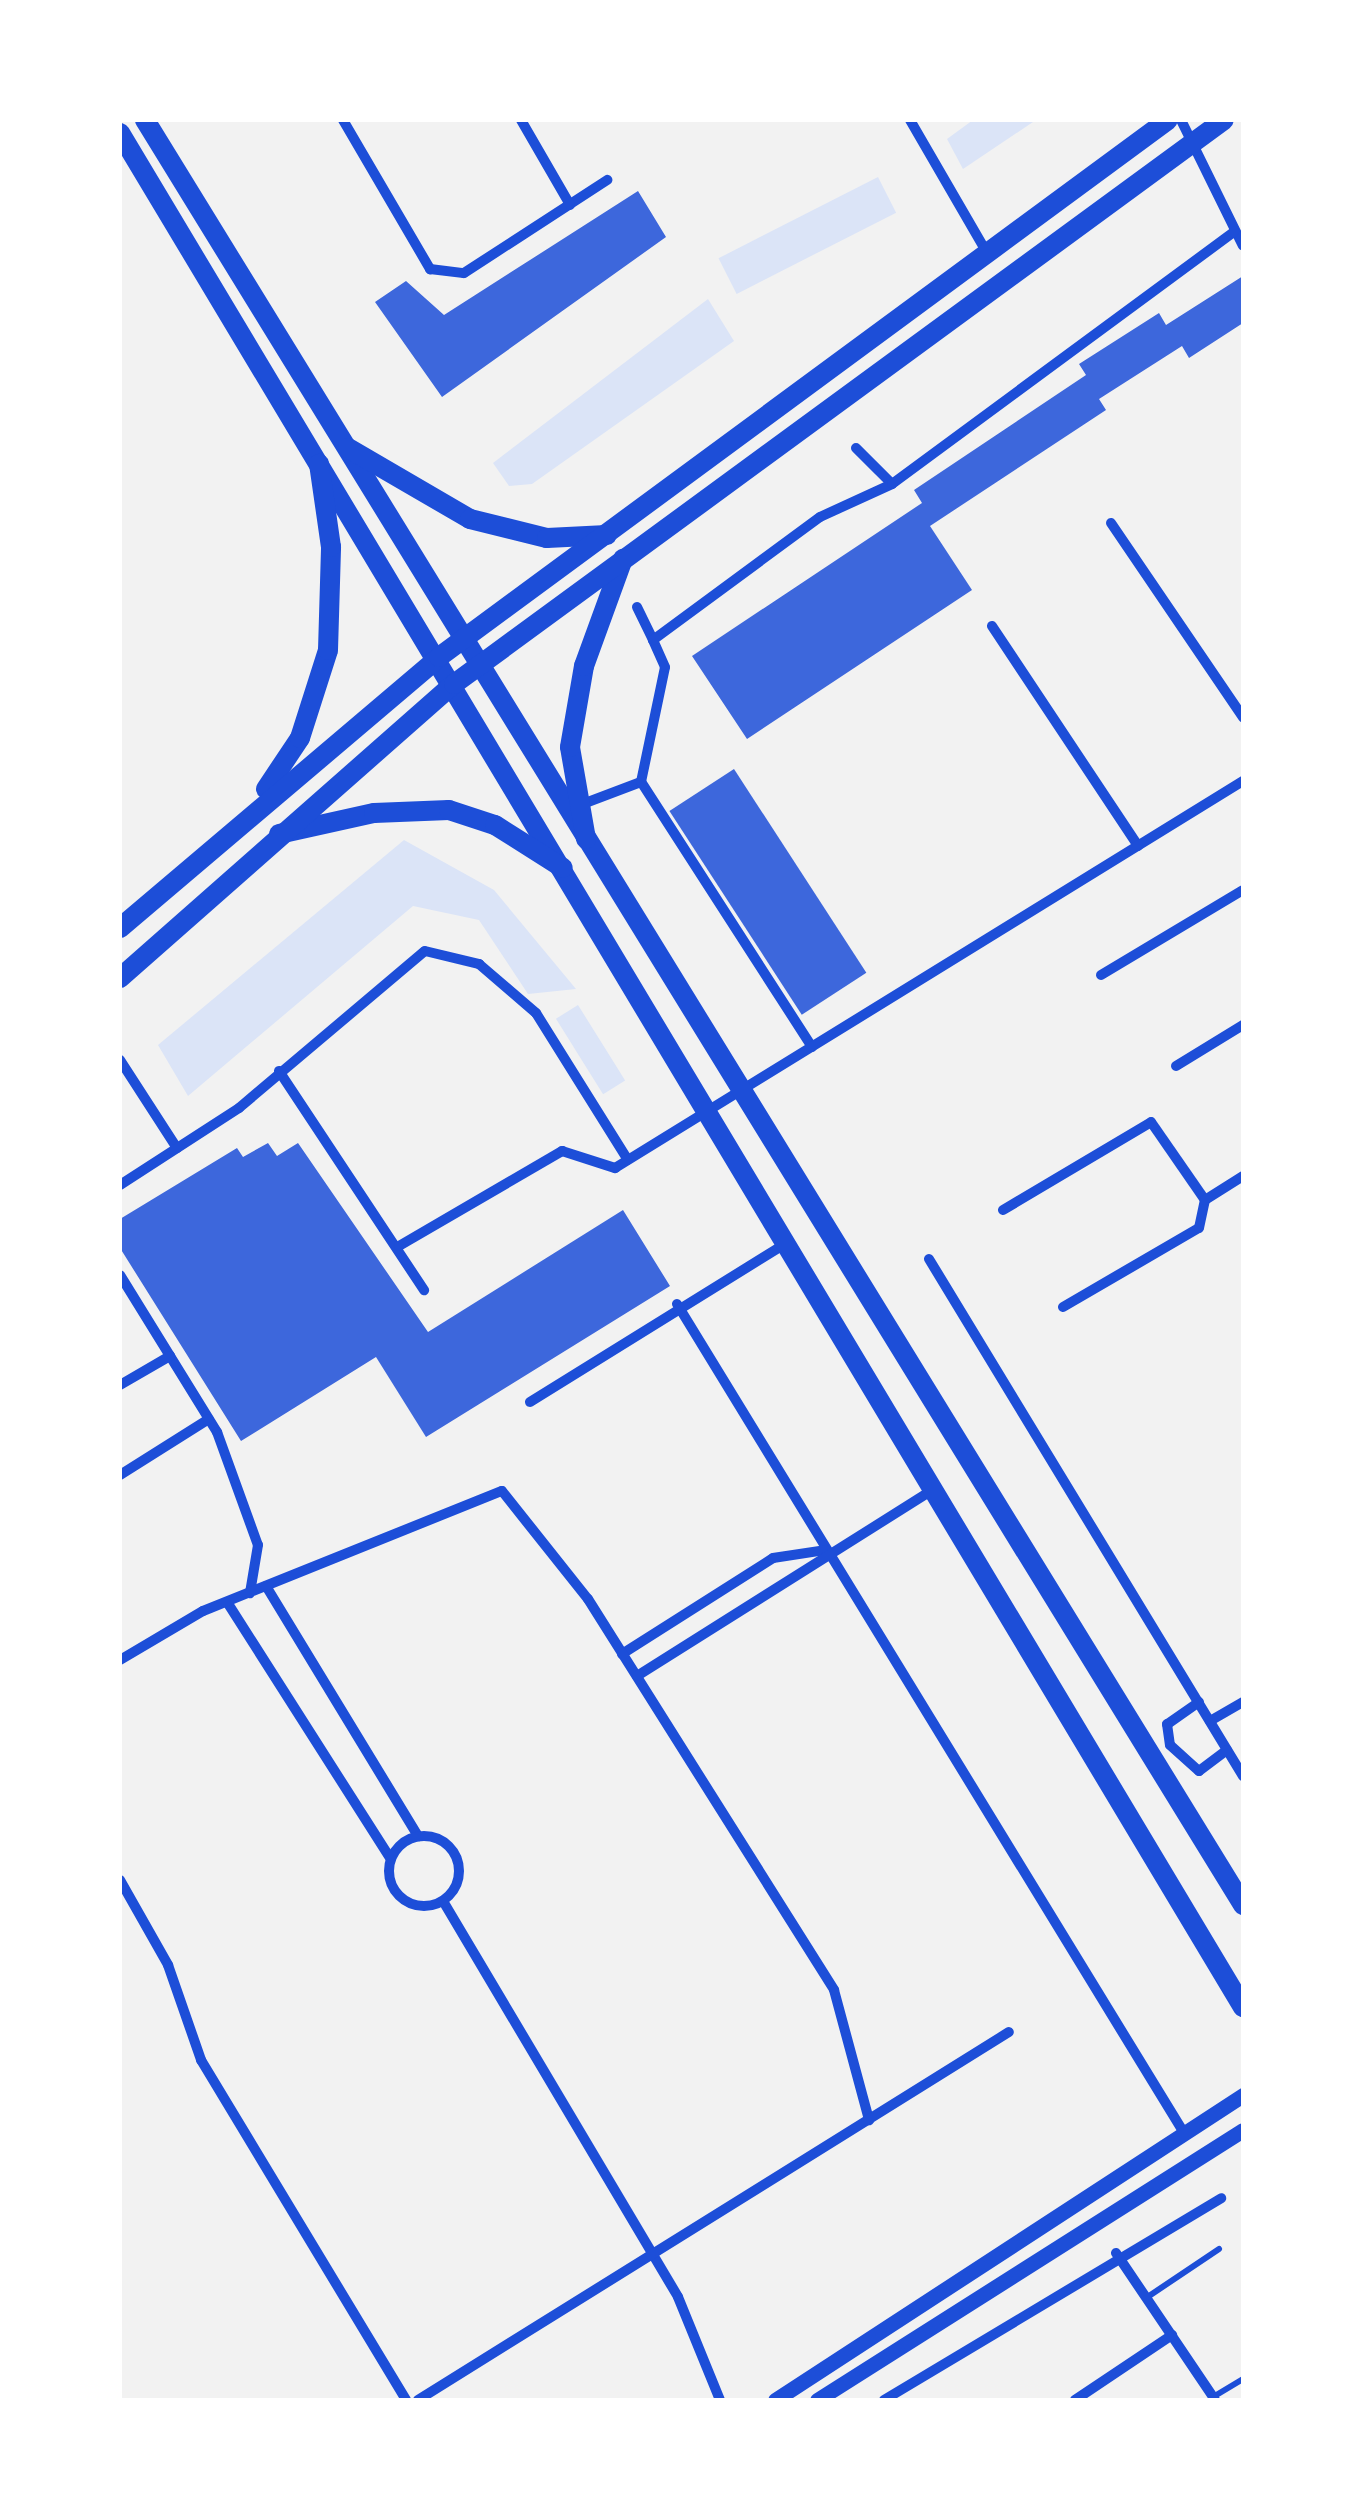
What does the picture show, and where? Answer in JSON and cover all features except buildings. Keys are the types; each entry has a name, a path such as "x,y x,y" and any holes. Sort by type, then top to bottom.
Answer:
{"main road":[{"path":"145,120 588,851 654,937 744,1089 1161,1750 1243,1905"},
{"path":"120,928 252,809 440,656 1168,120"},
{"path":"120,978 272,836 454,684 1224,120"},
{"path":"120,133 440,656 567,870 704,1114 1243,2008"},
{"path":"340,442 404,488 470,519 547,538 609,535"},
{"path":"252,809 300,738 328,650 332,547 317,452"},
{"path":"588,851 570,747 576,708 623,559"},
{"path":"272,836 374,813 448,810 495,824 567,870"}],"street":[{"path":"343,120 430,269 464,273 608,180"},
{"path":"521,120 570,205"},
{"path":"910,120 987,253"},
{"path":"1181,120 1243,246"},
{"path":"654,640 820,517 892,484 1234,232"},
{"path":"856,448 892,484"},
{"path":"1110,523 1243,718"},
{"path":"637,607 665,667 641,782 812,1047"},
{"path":"992,626 1138,846"},
{"path":"399,1246 562,1151 615,1168 1243,781"},
{"path":"580,805 641,782"},
{"path":"1100,975 1243,890"},
{"path":"120,1185 177,1148 279,1071 425,952 479,964 536,1013 628,1160"},
{"path":"1176,1066 1243,1025"},
{"path":"120,1060 177,1148"},
{"path":"279,1071 399,1246 424,1290"},
{"path":"1003,1210 1151,1122 1206,1200"},
{"path":"1063,1308 1199,1228 1206,1200 1243,1176"},
{"path":"530,1402 783,1245"},
{"path":"929,1259 1243,1776"},
{"path":"120,1275 208,1419 258,1546 250,1593"},
{"path":"676,1304 1184,2133"},
{"path":"120,1385 170,1356"},
{"path":"120,1475 208,1419"},
{"path":"637,1676 827,1550 932,1490"},
{"path":"120,1660 227,1602 502,1491 637,1676 834,1990 868,2120"},
{"path":"622,1654 773,1558 827,1550"},
{"path":"266,1586 418,1836"},
{"path":"227,1602 390,1858 401,1899 443,1900"},
{"path":"1200,1702 1166,1724 1161,1750 1199,1771 1227,1750"},
{"path":"1210,1721 1243,1702"},
{"path":"390,1858 418,1836 441,1840 457,1858 458,1881 443,1900"},
{"path":"120,1880 168,1964 201,2060 406,2400"},
{"path":"443,1900 656,2260 720,2400"},
{"path":"418,2400 656,2260 1010,2032"},
{"path":"775,2400 1243,2096"},
{"path":"817,2400 1243,2130"},
{"path":"891,2398 1116,2253 1220,2198"},
{"path":"1116,2253 1214,2398"},
{"path":"1075,2400 1172,2335"}],"lane":[{"path":"1146,2298 1219,2249"},
{"path":"1214,2398 1243,2379"}],"shaded area":[{"path":"973,120 1036,120 963,169 947,139"},
{"path":"878,177 896,213 737,294 719,258"},
{"path":"708,299 734,341 532,484 509,486 493,463"},
{"path":"404,840 494,890 576,989 528,994 479,920 413,906 188,1096 158,1045"},
{"path":"578,1005 625,1080 603,1094 556,1019"}]}
